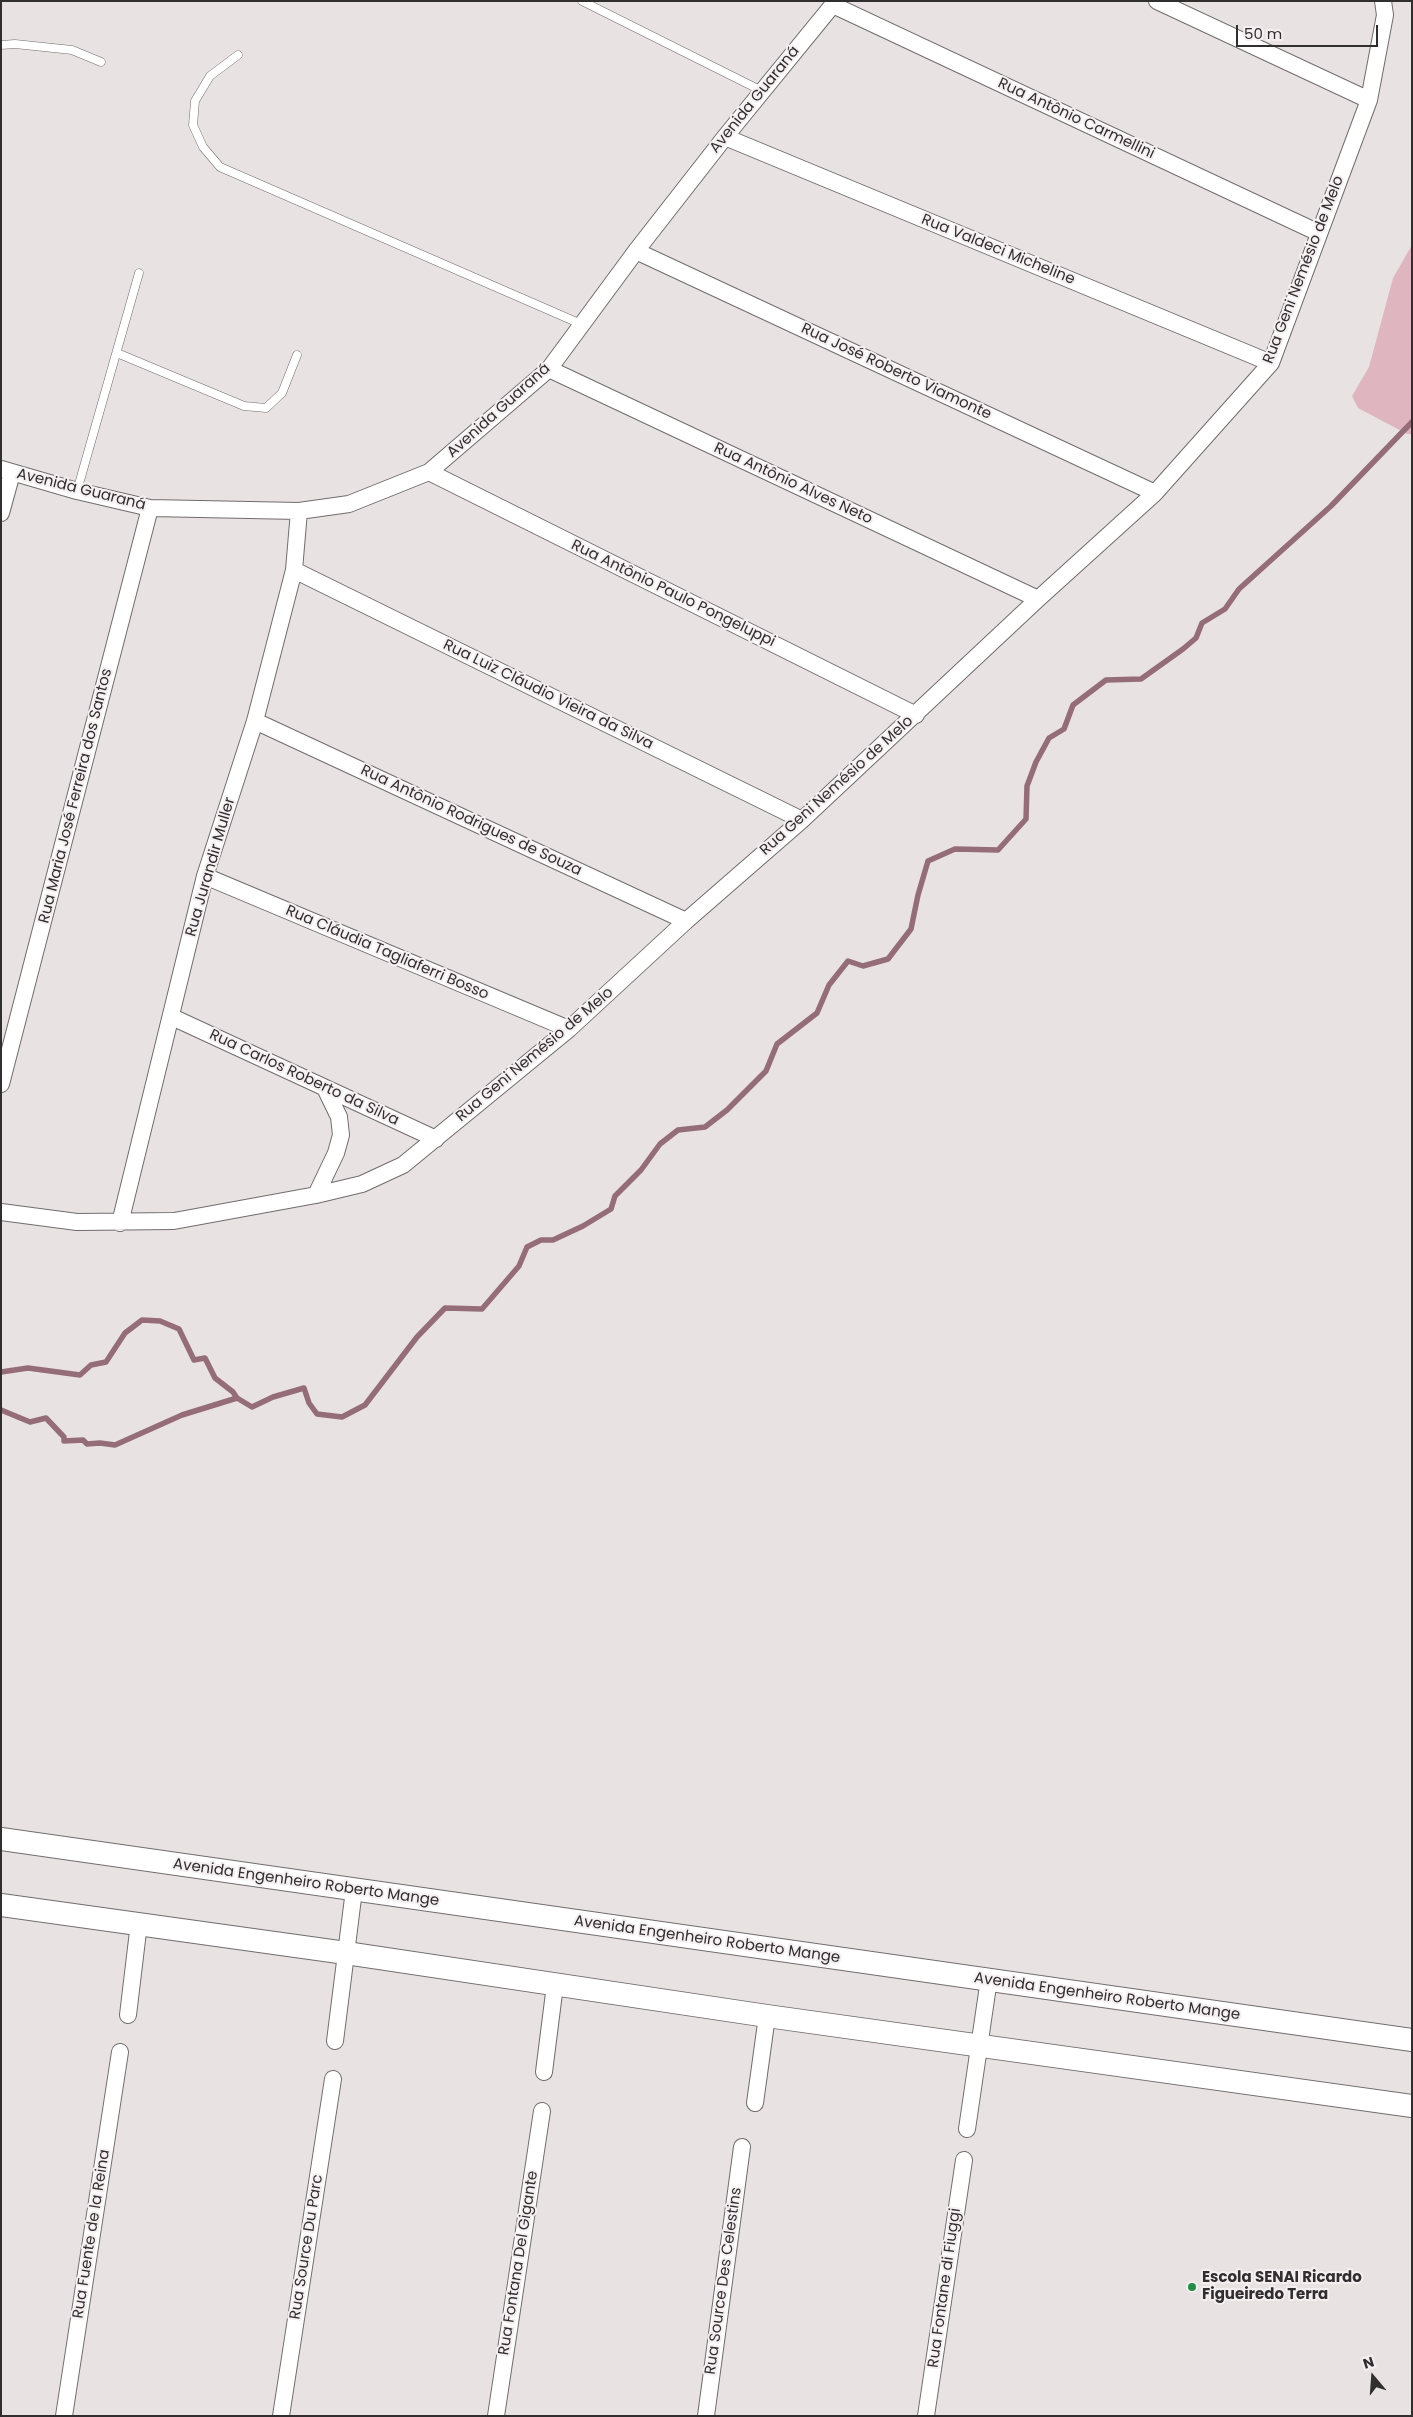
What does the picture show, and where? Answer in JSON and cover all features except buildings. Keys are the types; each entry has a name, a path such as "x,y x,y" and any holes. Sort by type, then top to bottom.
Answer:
{"street":[{"path":"1157,1 1370,100"},
{"name":"Rua Geni Nemésio de Melo","path":"1,1212 77,1222 174,1222 316,1195 362,1184 382,1177 403,1165 569,1030 686,921 802,820 1038,599 1155,493 1271,363 1370,100 1385,15 1383,1"},
{"name":"Avenida Guaraná","path":"7,471 77,491 150,508 299,512 349,504 429,472 549,369 636,250 832,2"},
{"name":"Rua Antônio Carmellini","path":"832,2 1319,233"},
{"name":"Rua Valdeci Micheline","path":"725,137 1271,363"},
{"name":"Rua José Roberto Viamonte","path":"636,250 1155,493"},
{"name":"Rua Antônio Alves Neto","path":"549,369 1038,599"},
{"path":"1,513 7,471"},
{"name":"Rua Antônio Paulo Pongeluppi","path":"429,472 916,715"},
{"name":"Rua Maria José Ferreira dos Santos","path":"1,1084 150,508"},
{"name":"Rua Jurandir Muller","path":"120,1223 205,876 256,721 294,570 299,512"},
{"name":"Rua Luiz Cláudio Vieira da Silva","path":"294,570 802,820"},
{"name":"Rua Antônio Rodrigues de Souza","path":"256,721 686,921"},
{"name":"Rua Cláudia Tagliaferri Bosso","path":"205,876 569,1030"},
{"name":"Rua Carlos Roberto da Silva","path":"172,1017 436,1139"},
{"path":"316,1195 336,1153 341,1135 339,1117 325,1088"},
{"name":"Avenida Engenheiro Roberto Mange","path":"1,1839 1412,2040"},
{"path":"335,2041 354,1890"},
{"path":"1,1905 346,1952 768,2016 1412,2106"},
{"path":"128,2015 139,1923"},
{"path":"967,2129 988,1979"},
{"path":"544,2072 556,1985"},
{"path":"755,2103 768,2016"},
{"name":"Rua Fuente de la Reina","path":"64,2416 120,2052"},
{"name":"Rua Source Du Parc","path":"282,2416 333,2079"},
{"name":"Rua Fontana Del Gigante","path":"496,2416 542,2110"},
{"name":"Rua Source Des Celestins","path":"706,2416 742,2147"},
{"name":"Rua Fontane di Fiuggi","path":"926,2416 964,2160"}],"lane":[{"path":"582,1 762,91"},
{"path":"1,45 15,44 72,50 101,62"},
{"path":"238,55 210,76 195,101 193,125 203,148 220,167 581,324"},
{"path":"77,491 139,273"},
{"path":"117,353 244,406 266,408 282,393 297,355"}],"shaded area":[{"path":"1412,245 1412,434 1407,434 1358,408 1352,396 1369,367 1393,278"}],"waterway":[{"path":"1,1372 28,1368 80,1375 91,1365 106,1362 125,1333 142,1320 160,1321 179,1329 194,1360 205,1358 215,1378 233,1392 237,1398 252,1407 273,1397 304,1388 309,1403 317,1414 342,1417 365,1405 417,1337 445,1308 482,1309 519,1266 527,1247 541,1240 553,1240 583,1226 611,1209 615,1196 641,1170 660,1144 678,1130 705,1127 727,1110 766,1071 777,1044 817,1013 829,985 848,961 863,966 888,959 911,929 928,861 955,849 998,850 1026,819 1027,786 1036,762 1049,738 1064,729 1073,705 1106,680 1141,679 1183,649 1196,638 1202,623 1225,609 1239,589 1331,506 1412,422"},
{"path":"1,1410 30,1422 46,1418 64,1437 64,1441 83,1440 87,1444 115,1445 182,1415 237,1398"}],"place":[{"name":"Escola SENAI Ricardo Figueiredo Terra","path":"1192,2287"}]}
